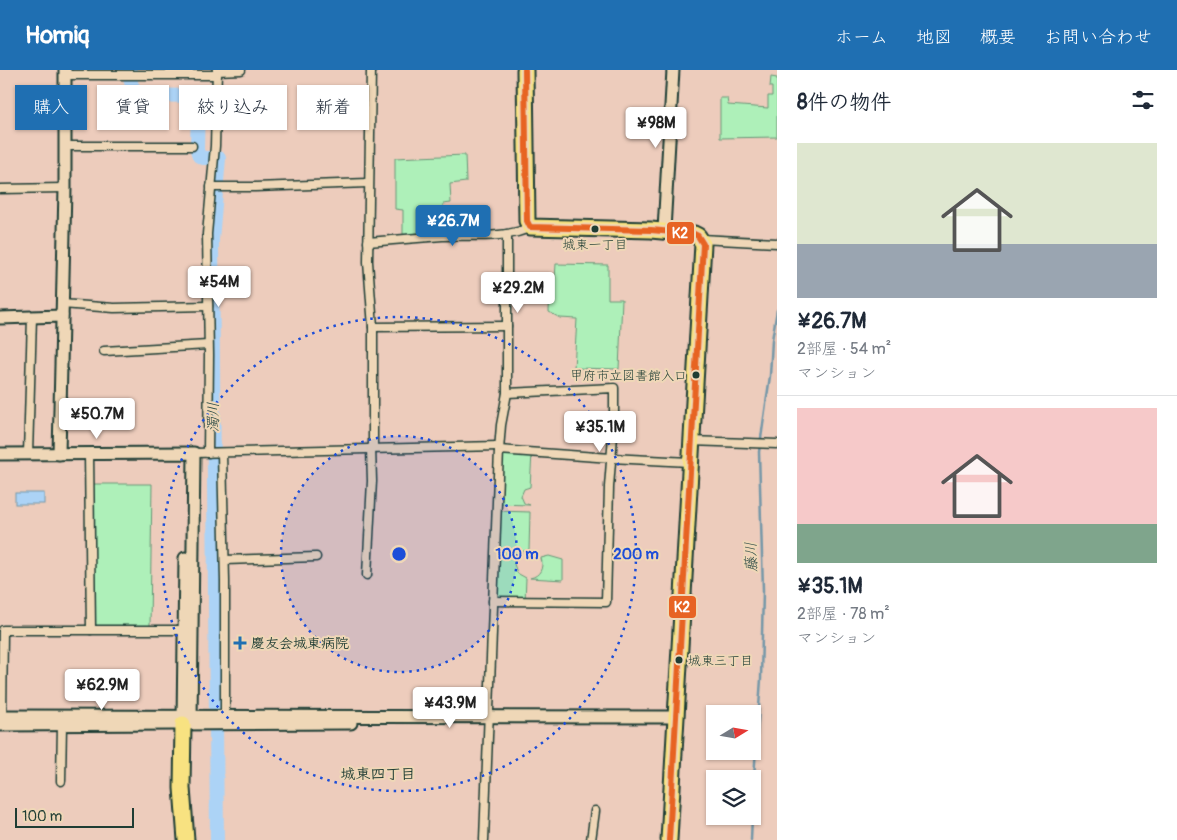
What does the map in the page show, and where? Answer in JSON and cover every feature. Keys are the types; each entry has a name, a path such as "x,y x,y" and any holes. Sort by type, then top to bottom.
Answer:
{"highway":[{"path":"525,70 527,220 530,227 664,230 694,234 701,239 702,244 669,840"},
{"path":"186,840 182,788 193,719"},
{"path":"193,719 191,787 195,840"}],"street":[{"path":"59,454 65,188 65,72 136,76 241,70"},
{"path":"367,575 372,481 372,327 368,242 371,70"},
{"path":"664,230 673,70"},
{"path":"208,453 207,234 215,153 217,72"},
{"path":"65,146 192,146"},
{"path":"211,187 368,183"},
{"path":"0,189 65,188"},
{"path":"368,242 441,236 507,234 522,232 530,227"},
{"path":"484,840 500,425 507,393 507,234"},
{"path":"701,239 777,243"},
{"path":"62,304 114,308 208,306"},
{"path":"0,318 62,316"},
{"path":"28,454 32,317"},
{"path":"372,327 507,326"},
{"path":"104,351 208,345"},
{"path":"493,601 606,602 614,388 507,393"},
{"path":"690,441 777,444"},
{"path":"0,454 222,453 372,448 499,448 611,458 690,462"},
{"path":"89,453 91,630"},
{"path":"190,453 188,630 193,719"},
{"path":"222,453 225,560 225,719"},
{"path":"225,560 316,557"},
{"path":"1,720 3,630 188,630"},
{"path":"1,720 62,725 193,719"},
{"path":"1,720 676,720"},
{"path":"60,781 62,725"},
{"path":"592,840 595,811"}],"green space":[{"path":"771,77 777,78 777,137 720,138 720,98 727,98 728,105 768,108 768,96 772,96 772,87 770,87"},
{"path":"465,155 466,182 450,184 451,203 443,204 443,209 440,210 441,236 403,239 403,210 395,209 395,158"},
{"path":"556,264 608,265 608,299 622,299 619,369 574,368 577,319 560,318 549,312 550,279 555,279"},
{"path":"499,450 532,453 530,487 524,489 521,496 524,503 530,505 497,504"},
{"path":"92,484 152,484 150,626 95,627 93,624"},
{"path":"497,511 530,512 529,550 519,554 514,564 517,573 526,578 525,601 493,601"},
{"path":"549,556 563,560 563,580 530,578 540,571 542,565 541,558"}],"water":[{"path":"15,493 44,493 44,504 15,504"}],"waterway":[{"name":"濁川","path":"130,70 130,78 134,90 139,95 194,96 198,101 197,150 199,156 203,158 219,158 212,240 217,840"},
{"name":"藤川","path":"754,770 761,679 763,590 759,452 777,310"},
{"name":"藤川","path":"751,840 752,825"}],"transit line":[{"name":"K2","path":"525,70 527,221 530,227 651,230 694,234 698,236 703,244 669,840"}],"place":[{"name":"城東一丁目","path":"595,229"},
{"name":"甲府市立図書館入口","path":"696,375"},
{"name":"慶友会城東病院","path":"240,643"},
{"name":"城東三丁目","path":"679,660"}],"district":[{"name":"城東四丁目","path":"378,774"}]}
